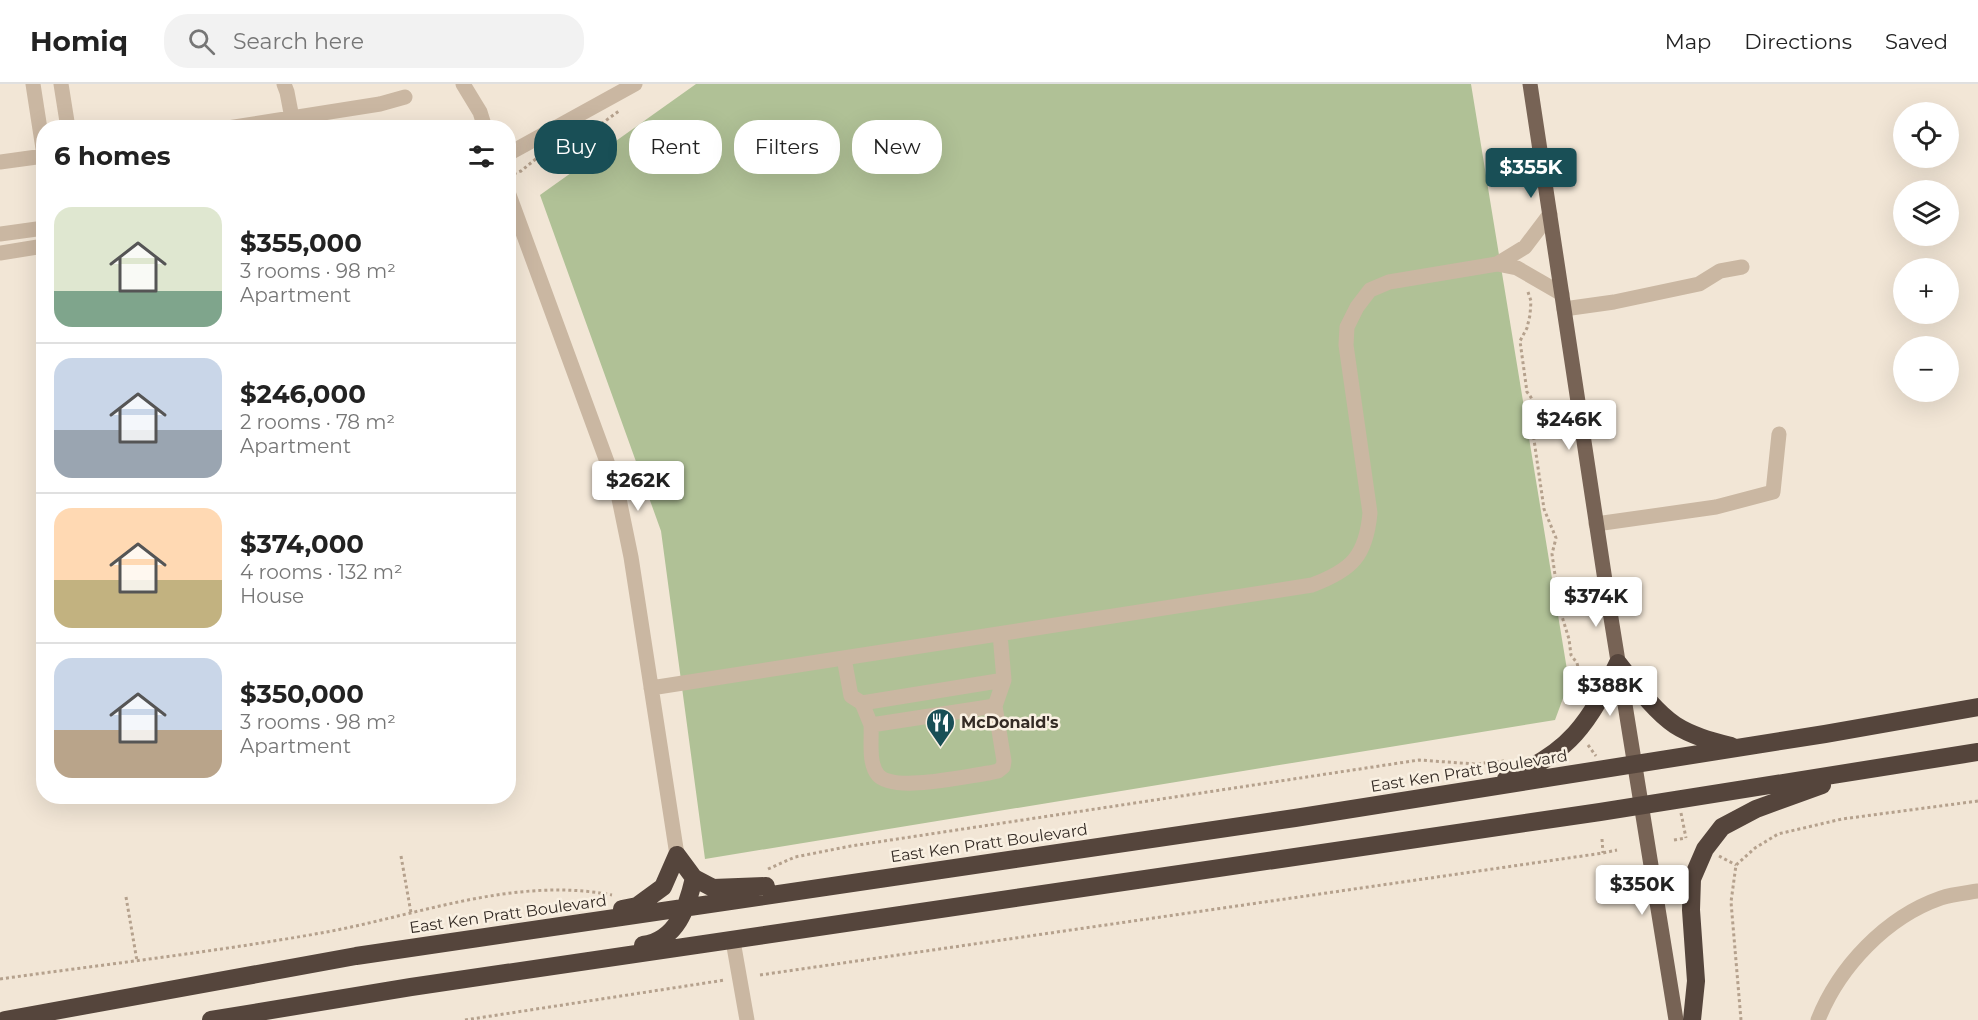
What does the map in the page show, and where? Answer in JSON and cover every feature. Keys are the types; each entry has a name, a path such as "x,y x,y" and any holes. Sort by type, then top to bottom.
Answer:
{"highway":[{"path":"1482,789 1518,774 1554,754 1576,735 1599,703 1618,663 1646,697 1674,724 1700,738 1740,748"},
{"name":"East Ken Pratt Boulevard","path":"5,1020 356,956 1482,789 1978,707"},
{"path":"211,1020 446,982 1641,806 1978,752"},
{"path":"1692,1020 1696,981 1691,910 1692,879 1705,849 1722,827 1756,809 1862,770"},
{"path":"677,855 693,878 713,888 857,882"},
{"path":"500,935 637,906 663,887 677,855"},
{"path":"283,1008 299,996 658,942 667,936 687,907 693,878"}],"main road":[{"path":"1530,84 1596,524 1676,1020"}],"street":[{"path":"33,84 39,120"},
{"path":"61,84 67,120"},
{"path":"284,84 292,118"},
{"path":"463,84 482,120"},
{"path":"594,107 611,84"},
{"path":"516,149 635,84"},
{"path":"279,120 380,104 405,97"},
{"path":"0,162 36,156"},
{"path":"516,214 617,489 631,557 677,855"},
{"path":"1497,264 1525,247 1550,214"},
{"path":"0,234 36,229"},
{"path":"0,253 36,247"},
{"path":"651,688 1312,585 1333,577 1350,566 1361,553 1368,534 1370,513 1346,345 1347,327 1357,307 1370,290 1389,282 1497,264 1517,268 1563,302 1614,302 1699,284 1720,271 1742,267"},
{"path":"1596,524 1716,507 1773,492 1779,434"},
{"path":"844,658 850,696 862,704 871,725 872,760 878,775 887,782 903,784 989,773 998,771 1003,767 1004,761 995,706 1004,680 1000,634"},
{"path":"862,704 1004,680"},
{"path":"871,725 995,706"},
{"path":"1818,1020 1826,1001 1845,971 1891,925 1939,899 1978,891"},
{"path":"733,941 747,1020"}],"path":[{"path":"516,173 537,158 575,143 625,106"},
{"path":"1528,290 1531,301 1530,315 1527,328 1520,341 1527,392 1532,398 1534,407 1531,419 1544,509 1556,538 1552,554 1560,610 1569,639 1571,655 1577,663 1581,679 1575,710"},
{"path":"1584,741 1597,754 1595,762"},
{"path":"760,872 795,857 851,846 1419,760 1475,764 1509,761"},
{"path":"1741,1020 1731,903 1736,865 1755,848 1778,834 1842,819 1978,801"},
{"path":"1674,840 1686,838 1681,812"},
{"path":"1602,839 1603,853"},
{"path":"760,975 1617,850"},
{"path":"1713,853 1736,865"},
{"path":"401,855 411,913"},
{"path":"0,979 213,952 313,934 480,896 521,891 585,892 620,897"},
{"path":"126,897 137,961"},
{"path":"465,1020 729,979"}],"green space":[{"path":"696,84 1471,84 1569,682 1555,720 705,859 661,531 540,195 570,174 617,174 617,140 629,132 629,174 722,174 722,120 645,120"}],"place":[{"name":"McDonald's","path":"940,748"}]}
